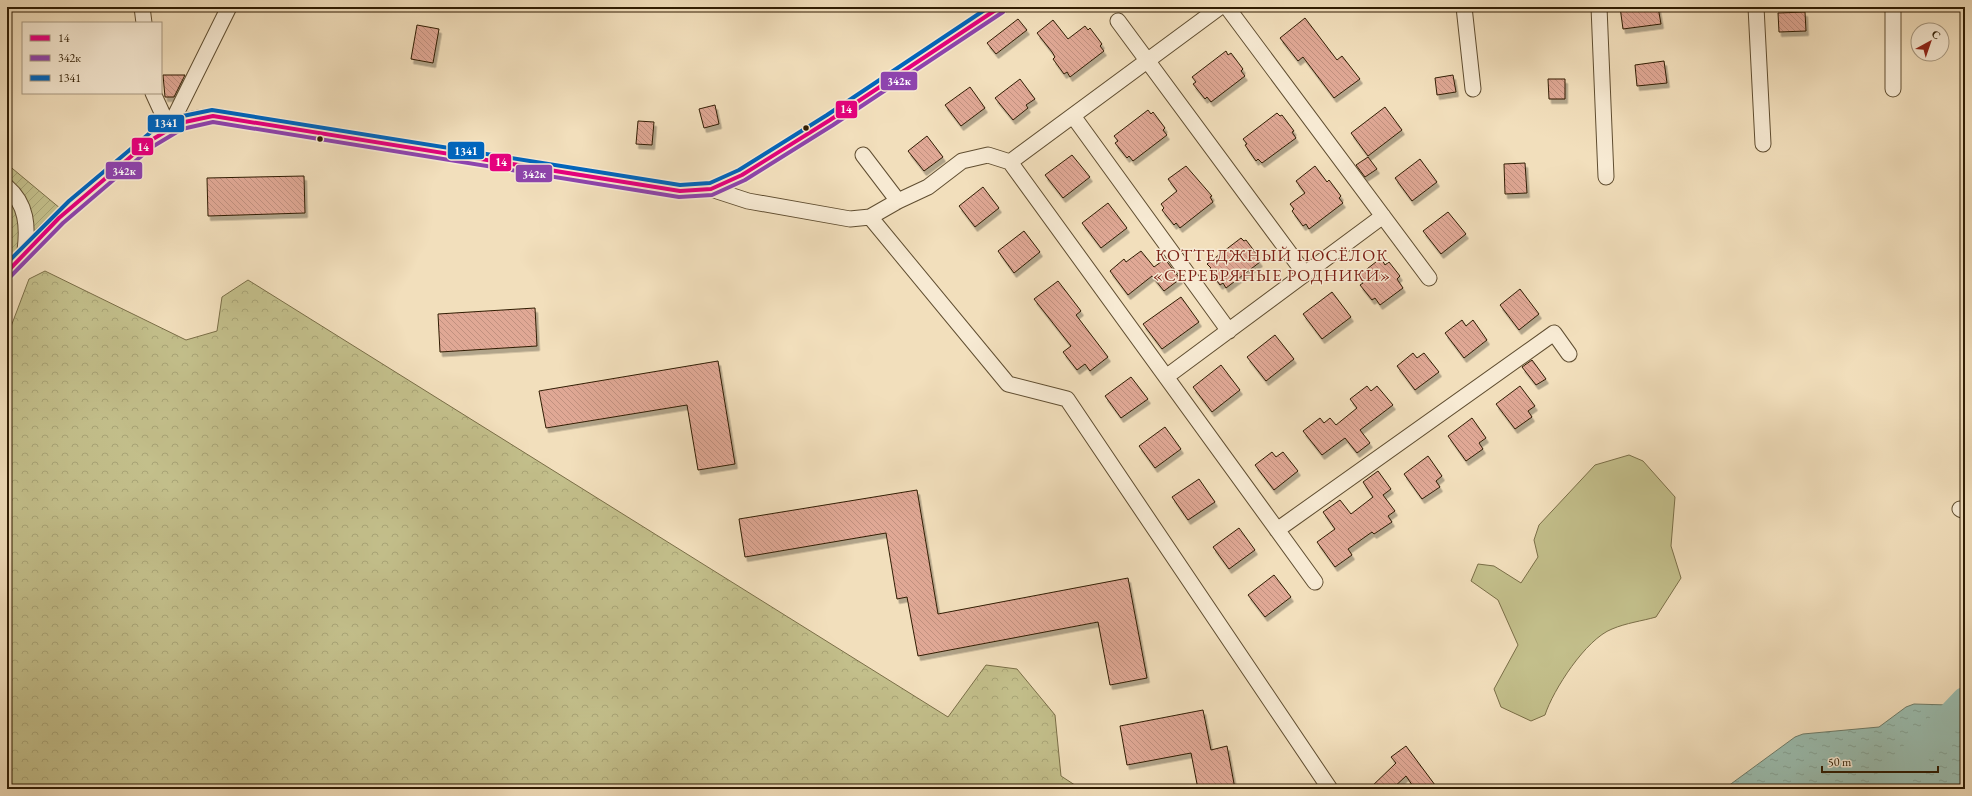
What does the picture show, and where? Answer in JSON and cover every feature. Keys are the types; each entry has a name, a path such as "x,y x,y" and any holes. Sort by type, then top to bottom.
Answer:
{"street":[{"path":"142,7 144,22"},
{"path":"169,128 229,7"},
{"path":"7,272 25,251 79,199 143,146 169,128 191,119 213,116 680,191 711,189 742,175 830,120 1000,7"},
{"path":"1010,162 1220,7"},
{"path":"1227,7 1429,278"},
{"path":"1464,7 1473,89"},
{"path":"1599,7 1606,177"},
{"path":"1756,7 1763,144"},
{"path":"1893,7 1893,89"},
{"path":"1118,21 1305,274"},
{"path":"153,94 169,128"},
{"path":"1073,116 1229,331"},
{"path":"711,189 748,202 850,219 870,217 898,201 928,188 962,161 988,155 1010,162 1314,582"},
{"path":"863,156 898,201"},
{"path":"7,187 21,204 28,228 25,251"},
{"path":"1166,378 1383,216"},
{"path":"870,217 1008,384 1067,399 1330,789"},
{"path":"1277,530 1554,333 1569,354"}],"green space":[{"path":"7,164 61,209 7,268"},
{"path":"45,271 186,340 217,331 222,297 248,280 948,717 986,665 1017,669 1055,715 1061,776 1081,789 7,789 7,337 29,279"},
{"path":"1629,455 1643,461 1675,497 1671,546 1681,578 1656,617 1612,629 1592,643 1581,654 1563,679 1555,692 1545,715 1531,721 1501,707 1494,689 1518,645 1498,600 1471,581 1478,564 1494,566 1521,583 1538,557 1534,540 1539,525 1595,465"}],"water":[{"path":"1914,704 1949,705 1964,718 1964,789 1724,789 1795,737 1803,734 1879,727 1906,707"}],"building":[{"path":"1620,7 1658,7 1661,24 1623,29"},
{"path":"1805,12 1806,31 1779,32 1778,13"},
{"path":"1305,18 1337,60 1342,56 1360,79 1334,98 1303,57 1298,61 1280,38"},
{"path":"1018,19 1027,30 996,54 987,43"},
{"path":"1053,20 1068,39 1085,26 1088,30 1090,28 1102,44 1100,46 1104,51 1070,77 1067,72 1064,74 1053,59 1055,57 1052,52 1037,33"},
{"path":"417,25 439,29 433,63 411,59"},
{"path":"1226,51 1228,55 1231,53 1243,69 1241,71 1245,76 1211,102 1207,97 1205,99 1193,84 1196,82 1192,77"},
{"path":"1664,61 1667,83 1637,86 1635,65"},
{"path":"163,75 185,75 174,97 165,97"},
{"path":"1453,75 1456,92 1437,95 1435,78"},
{"path":"1020,79 1035,99 1026,105 1028,108 1013,120 995,98"},
{"path":"1548,79 1565,79 1565,99 1549,99"},
{"path":"970,87 985,108 961,126 945,105"},
{"path":"715,105 719,124 704,128 699,109"},
{"path":"1385,107 1402,130 1368,156 1351,133"},
{"path":"1148,110 1151,114 1153,112 1165,128 1163,130 1167,135 1133,161 1129,156 1127,158 1115,143 1118,141 1114,136"},
{"path":"1277,113 1280,116 1282,115 1294,131 1292,132 1296,138 1262,163 1258,159 1256,161 1245,145 1247,144 1243,139"},
{"path":"638,121 654,122 652,145 636,144"},
{"path":"927,136 943,157 924,171 908,151"},
{"path":"1072,155 1090,177 1063,198 1045,175"},
{"path":"1368,157 1377,169 1365,177 1356,165"},
{"path":"1420,159 1437,182 1412,201 1395,178"},
{"path":"1525,163 1527,193 1505,194 1504,164"},
{"path":"1186,166 1212,196 1210,197 1213,202 1180,228 1176,223 1174,225 1162,210 1164,208 1161,204 1177,191 1168,179"},
{"path":"1315,166 1327,182 1329,180 1341,196 1339,198 1343,203 1309,229 1306,224 1303,226 1292,211 1294,209 1290,204 1305,193 1296,181"},
{"path":"304,176 305,213 208,216 207,178"},
{"path":"983,187 999,208 975,227 959,206"},
{"path":"1108,203 1127,228 1101,248 1082,223"},
{"path":"1448,212 1466,234 1441,254 1423,231"},
{"path":"1024,231 1040,252 1014,273 998,251"},
{"path":"1241,238 1244,241 1246,240 1258,256 1256,257 1260,262 1226,288 1223,283 1220,285 1209,270 1211,268 1207,264"},
{"path":"1141,251 1154,267 1165,259 1180,279 1164,291 1152,276 1128,295 1110,271 1124,259 1126,262"},
{"path":"1381,258 1385,265 1389,262 1400,276 1397,279 1403,288 1380,305 1375,298 1372,300 1360,285 1363,283 1358,276"},
{"path":"1058,281 1081,311 1076,315 1108,357 1090,371 1085,364 1077,370 1063,352 1071,346 1034,299"},
{"path":"1520,289 1539,314 1519,330 1500,305"},
{"path":"1332,292 1351,317 1322,339 1303,314"},
{"path":"1181,297 1199,322 1162,349 1143,324"},
{"path":"535,308 537,346 440,352 438,314"},
{"path":"1462,320 1466,326 1473,320 1487,340 1464,358 1445,333"},
{"path":"1275,335 1294,359 1266,381 1247,357"},
{"path":"1413,353 1417,358 1424,353 1439,372 1415,390 1397,366"},
{"path":"1532,360 1546,379 1536,385 1522,367"},
{"path":"718,361 735,464 698,470 687,405 546,428 539,391"},
{"path":"1221,365 1240,390 1212,412 1193,387"},
{"path":"1131,377 1148,399 1121,418 1105,396"},
{"path":"1367,386 1371,391 1377,386 1393,405 1360,430 1370,443 1357,453 1345,438 1322,455 1303,431 1320,418 1324,423 1330,418 1336,425 1357,408 1350,399"},
{"path":"1520,386 1535,406 1528,411 1532,417 1515,429 1496,404"},
{"path":"1472,418 1486,438 1479,443 1483,449 1466,461 1448,436"},
{"path":"1165,427 1181,449 1155,468 1139,446"},
{"path":"1272,452 1276,457 1283,452 1298,471 1274,490 1255,465"},
{"path":"1428,456 1442,476 1436,481 1440,487 1422,499 1404,474"},
{"path":"1378,471 1391,489 1383,495 1395,511 1388,516 1392,522 1374,534 1372,532 1348,549 1352,555 1335,567 1317,542 1335,529 1323,512 1340,500 1351,514 1373,497 1363,482"},
{"path":"1199,479 1215,502 1188,520 1172,497"},
{"path":"917,490 938,614 1128,578 1147,678 1110,685 1098,622 918,656 907,597 897,599 886,533 745,557 739,519"},
{"path":"1239,528 1255,550 1229,569 1213,547"},
{"path":"1274,575 1291,597 1265,617 1248,595"},
{"path":"1203,710 1211,750 1227,746 1235,789 1198,789 1191,753 1127,765 1120,726"},
{"path":"1406,746 1438,789 1415,789 1406,776 1392,789 1369,789 1396,763 1391,757"}],"waterway":[{"path":"1882,789 1965,701"}],"transit line":[{"name":"1341","path":"7,263 69,201 151,132 178,117 212,110 680,185 710,183 739,170 827,115 989,7"},
{"name":"14","path":"7,272 59,218 148,142 180,123 213,116 680,191 711,189 742,175 830,120 1000,7"},
{"name":"342к","path":"11,276 63,223 152,147 182,129 213,122 679,197 712,195 745,180 833,125 1003,12"}],"district":[{"name":"КОТТЕДЖНЫЙ ПОСЁЛОК «СЕРЕБРЯНЫЕ РОДНИКИ»","path":"1272,265"}]}
